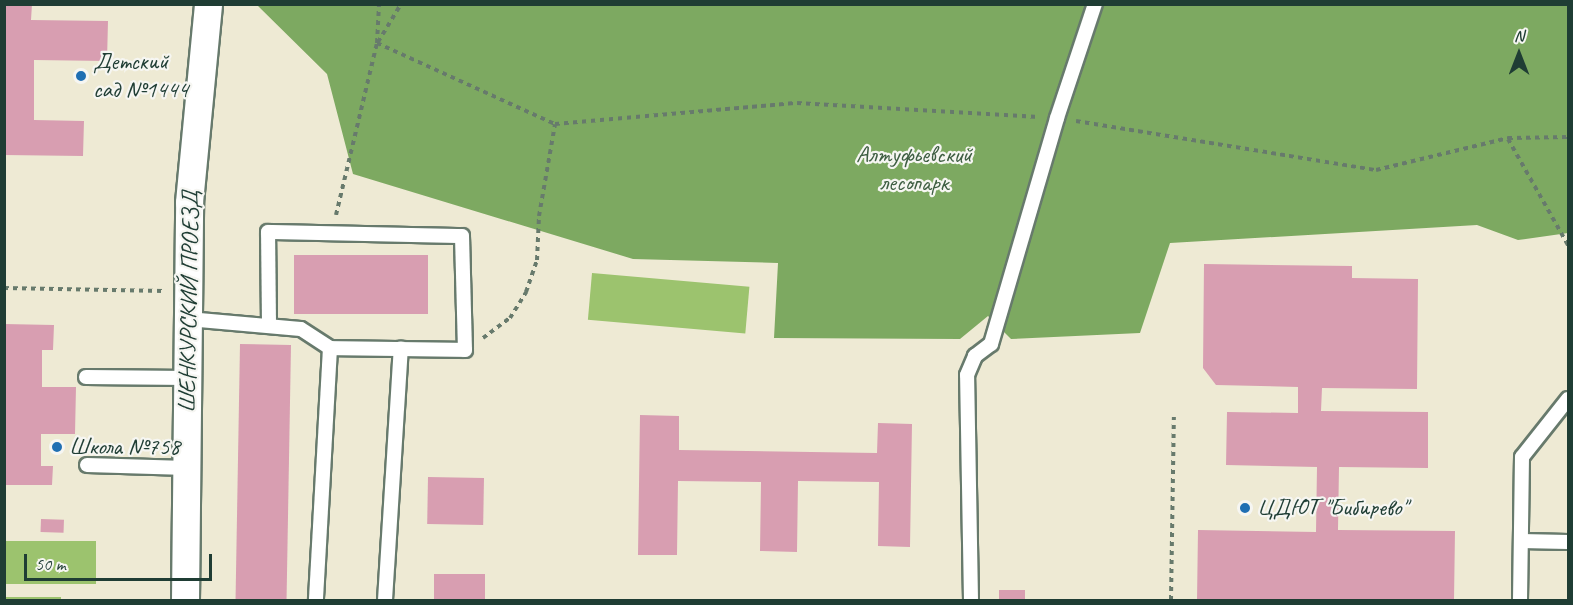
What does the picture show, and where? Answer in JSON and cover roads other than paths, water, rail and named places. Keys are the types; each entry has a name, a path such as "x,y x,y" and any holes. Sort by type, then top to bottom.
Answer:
{"street":[{"name":"ШЕНКУРСКИЙ ПРОЕЗД","path":"185,600 189,202 208,4"}],"lane":[{"path":"971,600 967,375 975,356 991,344 1058,117 1095,4"},
{"path":"188,319 269,324 301,329 330,348 465,350 462,236 268,232 269,324"},
{"path":"316,600 330,348"},
{"path":"385,600 401,349"},
{"path":"86,377 188,378"},
{"path":"1520,600 1522,457 1569,399"},
{"path":"87,465 187,468"},
{"path":"1521,541 1569,542"}],"place":[{"name":"Детский сад №1444","path":"81,76"},
{"name":"Школа №758","path":"57,447"},
{"name":"ЦДЮТ \"Бибирево\"","path":"1245,508"}],"park label":[{"name":"Алтуфьевский лесопарк","path":"914,169"}]}
